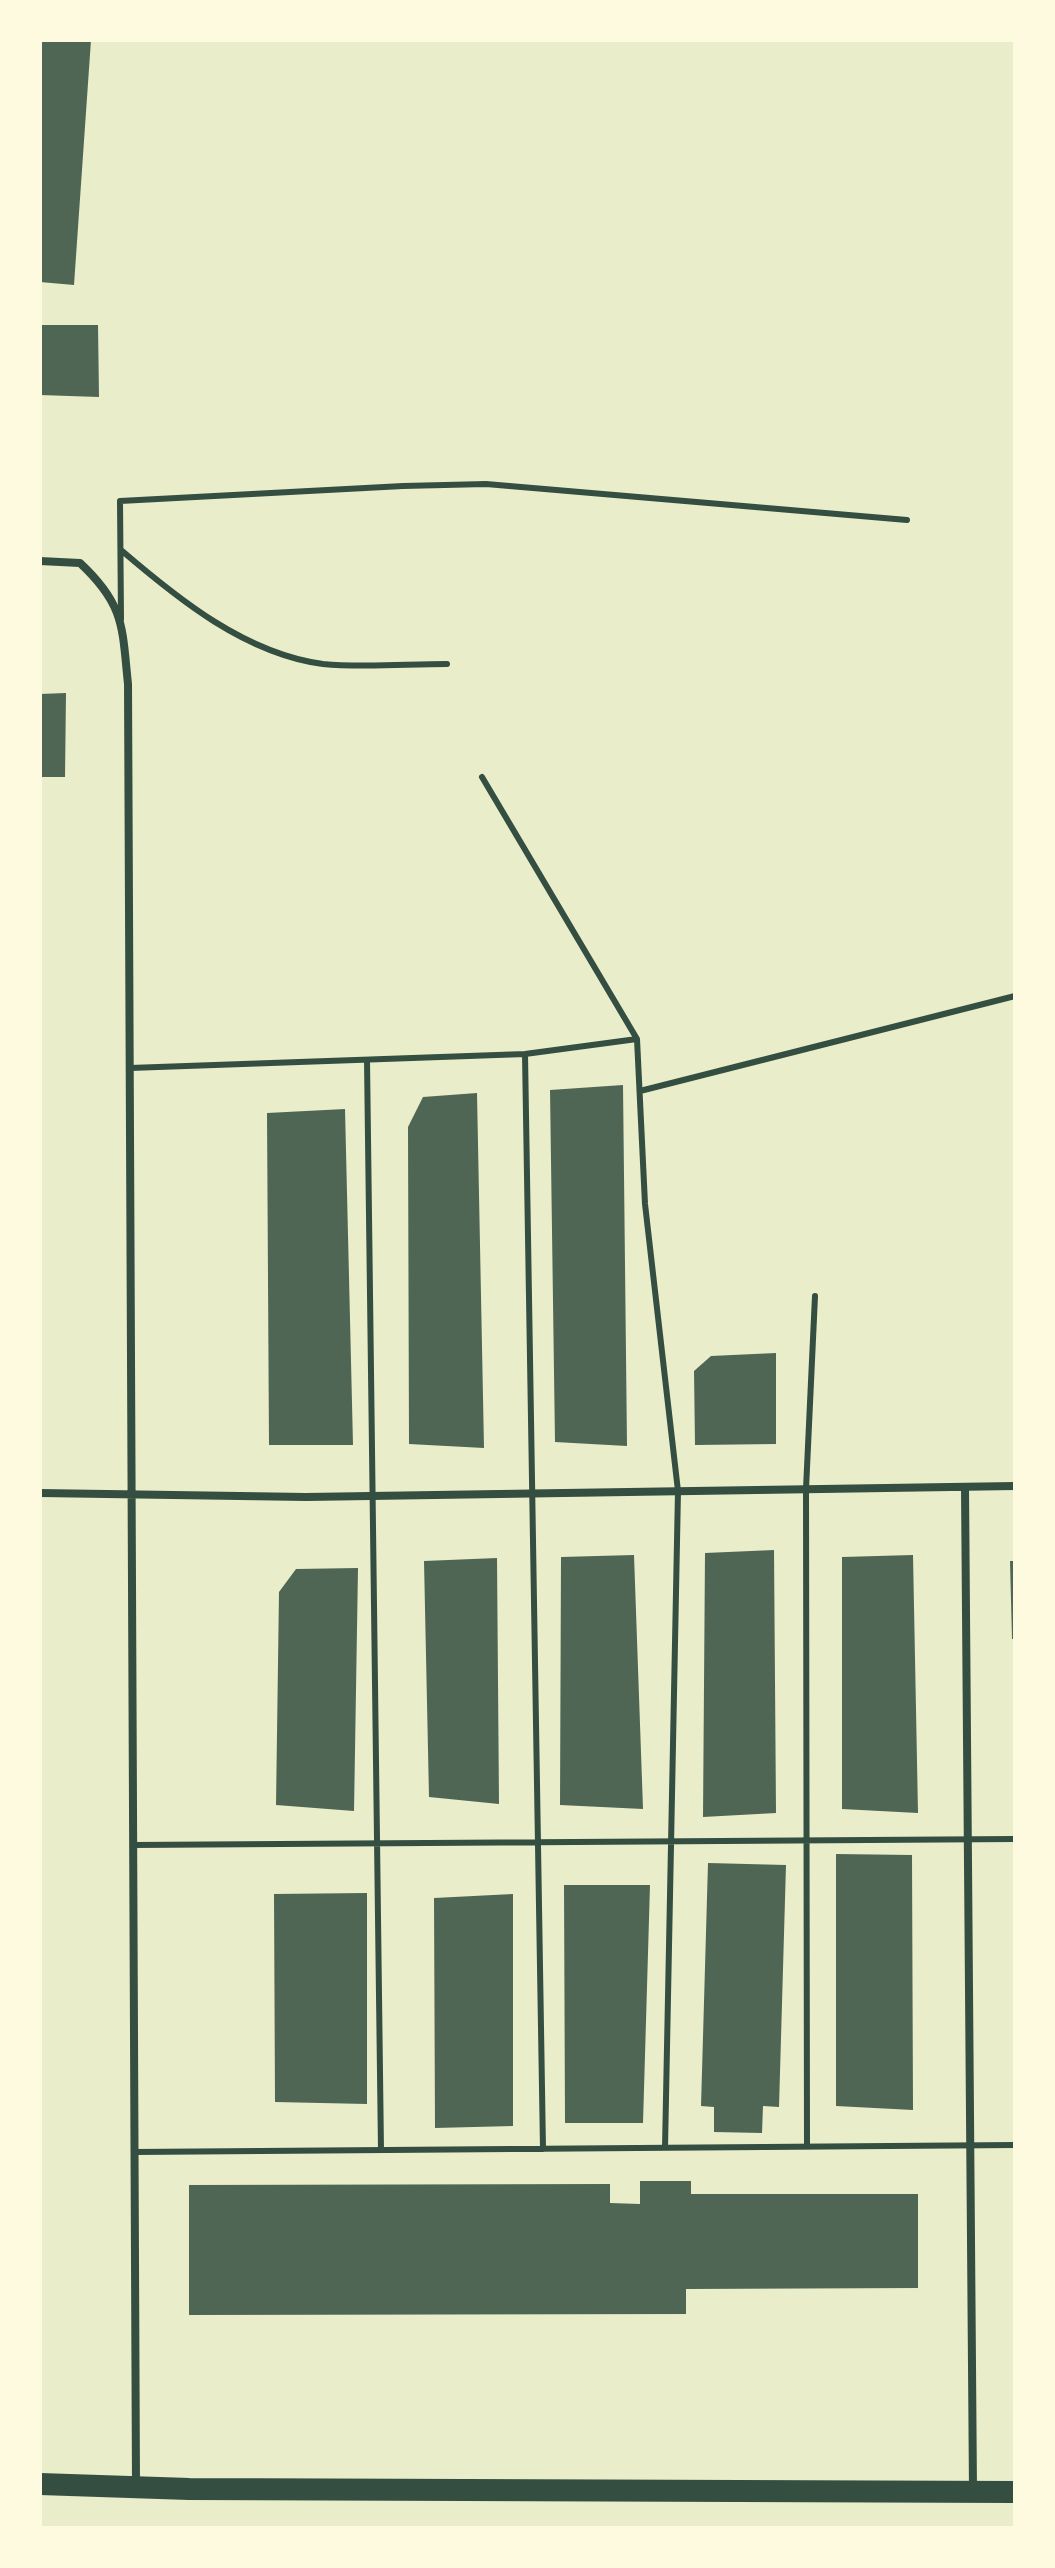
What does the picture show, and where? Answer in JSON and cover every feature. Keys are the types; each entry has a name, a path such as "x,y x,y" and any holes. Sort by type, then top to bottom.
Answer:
{"highway":[{"path":"40,2484 1015,2492"}],"street":[{"path":"40,561 80,563 103,584 121,619 128,684 136,2487"},
{"path":"40,1493 375,1496 1015,1486"},
{"path":"965,1487 973,2492"}],"lane":[{"path":"121,619 120,501 486,484 907,520"},
{"path":"121,550 158,582 259,647 322,664 447,664"},
{"path":"482,777 637,1039 645,1204 678,1491 665,2148"},
{"path":"640,1091 1015,996"},
{"path":"130,1068 525,1054 637,1039"},
{"path":"525,1054 543,2149"},
{"path":"367,1060 381,2150"},
{"path":"807,2146 806,1489 815,1296"},
{"path":"133,1845 1015,1839"},
{"path":"134,2152 1015,2145"}],"building":[{"path":"40,40 91,40 74,285 40,282"},
{"path":"40,325 98,325 99,397 40,395"},
{"path":"66,693 65,777 40,777 40,694"},
{"path":"623,1085 627,1446 555,1442 550,1090"},
{"path":"477,1093 484,1448 409,1444 408,1127 423,1097"},
{"path":"345,1109 353,1445 269,1445 267,1113"},
{"path":"776,1353 776,1444 695,1445 694,1371 711,1356"},
{"path":"774,1550 776,1813 703,1817 705,1553"},
{"path":"634,1555 643,1809 560,1805 561,1557"},
{"path":"913,1555 918,1813 842,1809 842,1557"},
{"path":"497,1558 499,1804 429,1797 424,1561"},
{"path":"1010,1561 1015,1561 1015,1639 1012,1639"},
{"path":"358,1568 354,1811 276,1805 279,1592 296,1569"},
{"path":"836,1854 912,1855 913,2110 836,2106"},
{"path":"708,1863 786,1865 779,2107 763,2106 762,2133 714,2132 714,2107 701,2106"},
{"path":"564,1885 650,1885 643,2123 565,2123"},
{"path":"367,1893 367,2104 275,2102 274,1894"},
{"path":"513,1894 513,2126 435,2128 434,1898"},
{"path":"640,2181 691,2181 691,2194 918,2194 918,2288 686,2289 686,2314 189,2315 189,2185 610,2184 610,2203 640,2204"}]}
